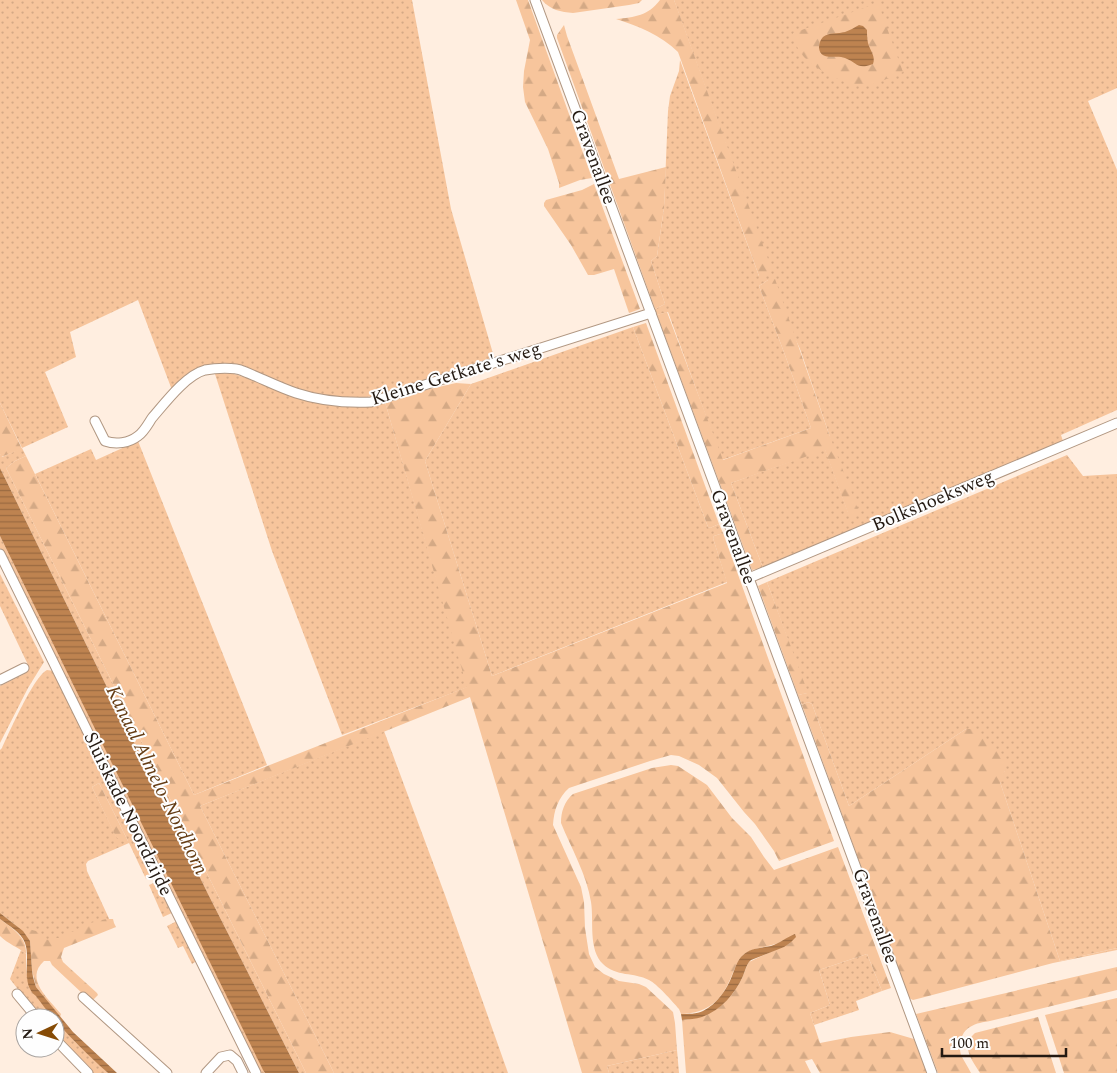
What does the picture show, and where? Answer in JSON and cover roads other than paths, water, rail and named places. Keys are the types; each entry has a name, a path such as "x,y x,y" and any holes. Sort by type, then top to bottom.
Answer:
{"street":[{"name":"Gravenallee","path":"535,0 932,1073"},
{"name":"Kleine Getkate's weg","path":"95,421 105,442 118,443 130,440 139,436 190,378 204,370 219,368 242,370 272,384 324,400 371,402 650,313"},
{"name":"Bolkshoeksweg","path":"749,578 1117,423"},
{"name":"Sluiskade Noordzijde","path":"0,554 256,1073"},
{"path":"0,680 24,668"},
{"path":"17,994 29,1008"},
{"path":"83,997 167,1073"},
{"path":"65,1049 88,1073"},
{"path":"206,1073 221,1057 230,1055 237,1061 243,1073"}],"water label":[{"name":"Kanaal Almelo-Nordhorn","path":"157,780"}]}
